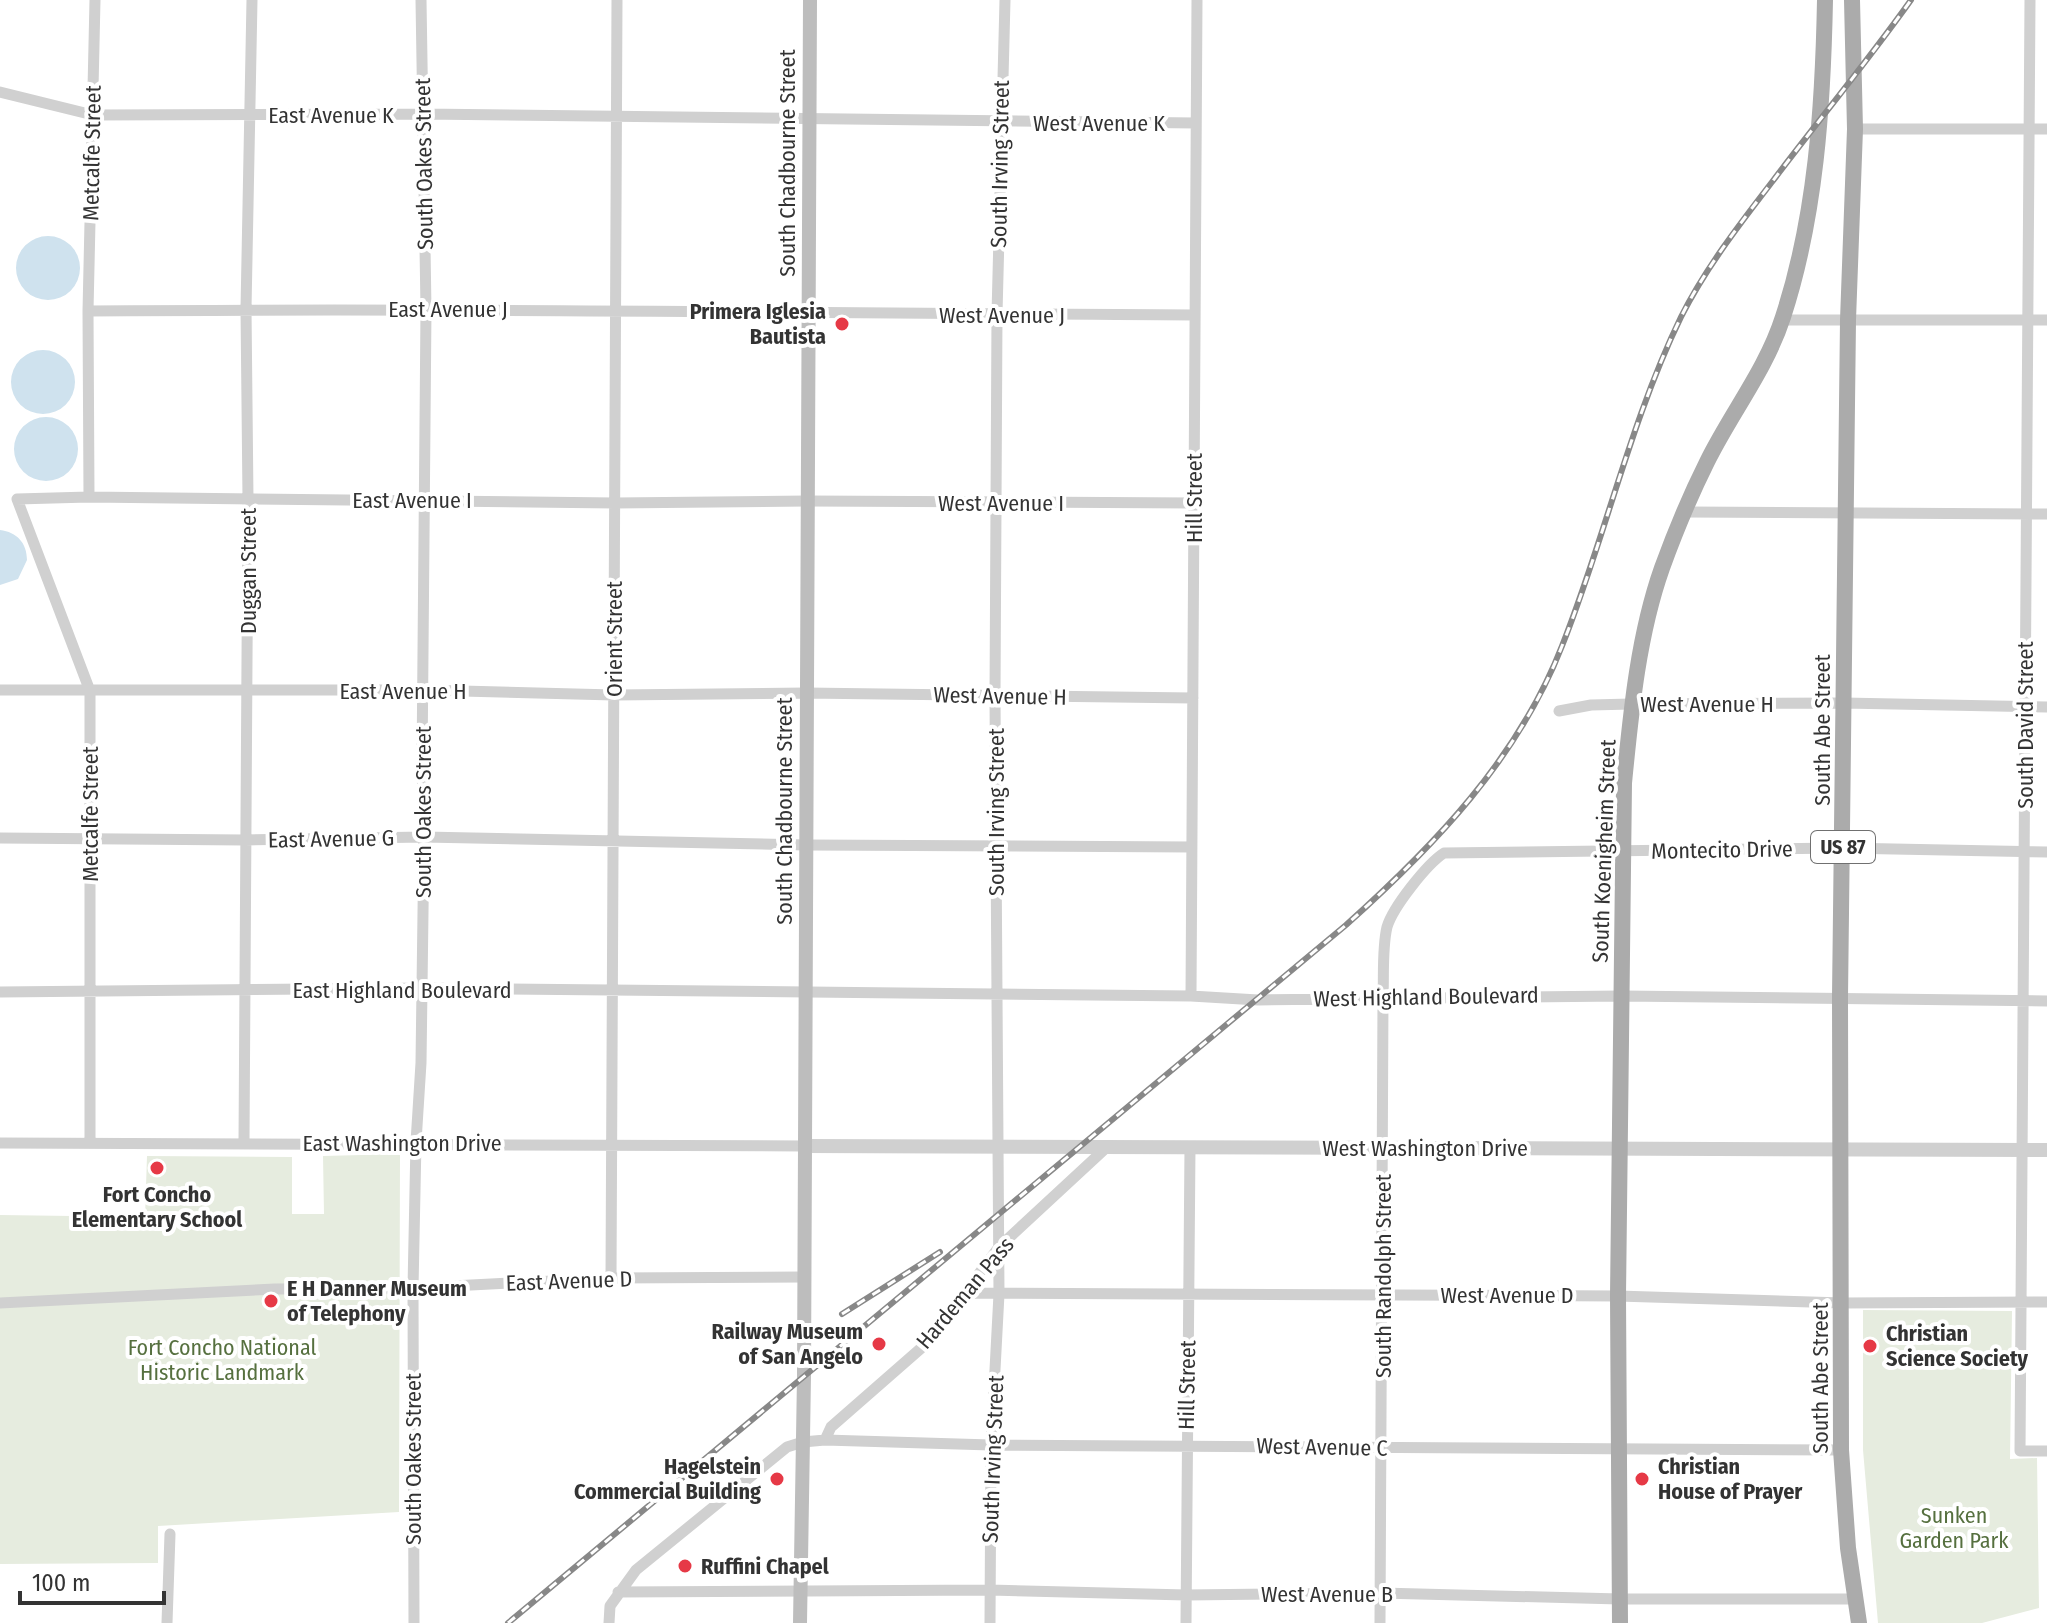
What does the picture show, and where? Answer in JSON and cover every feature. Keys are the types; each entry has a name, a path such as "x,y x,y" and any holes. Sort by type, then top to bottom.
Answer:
{"main road":[{"name":"South Chadbourne Street","path":"800,1623 810,0"},
{"name":"South Koenigheim Street","path":"1620,1623 1618,1296 1624,783 1631,704 1661,569 1707,462 1754,383 1782,320 1803,235 1822,117 1825,0"},
{"name":"South Abe Street","path":"1852,0 1855,129 1848,320 1840,997 1841,1450 1857,1613"}],"street":[{"name":"Metcalfe Street","path":"89,497 88,311 95,0"},
{"name":"Duggan Street","path":"244,1142 248,499 246,309 252,0"},
{"name":"South Oakes Street","path":"414,1623 413,1288 421,1063 424,837 426,309 421,0"},
{"name":"Orient Street","path":"611,1278 617,0"},
{"name":"South Irving Street","path":"990,1623 991,1445 999,1294 995,697 997,314 1005,0"},
{"name":"Hill Street","path":"1191,996 1197,0"},
{"name":"South David Street","path":"2030,0 2020,1451 2047,1451"},
{"name":"East Avenue K","path":"0,92 93,115 810,118"},
{"name":"West Avenue K","path":"810,118 1196,123"},
{"path":"1855,129 2047,129"},
{"name":"East Avenue J","path":"88,311 426,309 808,314"},
{"name":"West Avenue J","path":"808,314 1195,315"},
{"path":"1782,320 2047,320"},
{"name":"Metcalfe Street","path":"17,499 90,691 90,1143"},
{"name":"East Avenue I","path":"17,499 424,499 615,503 807,501"},
{"name":"West Avenue I","path":"807,501 1194,503"},
{"path":"1686,512 2047,514"},
{"name":"East Avenue H","path":"0,690 423,690 614,695 806,693"},
{"name":"West Avenue H","path":"806,693 1193,698"},
{"name":"West Avenue H","path":"1559,711 1591,705 1631,704 1844,703 2047,707"},
{"name":"East Avenue G","path":"0,838 245,840 424,837 613,843 1192,847"},
{"name":"Montecito Drive","path":"1444,853 1843,848 2047,852"},
{"name":"South Randolph Street","path":"1380,1623 1383,997 1387,929 1393,914 1434,859 1444,853"},
{"name":"East Highland Boulevard","path":"0,992 421,988 805,992"},
{"name":"West Highland Boulevard","path":"805,992 1191,996 1258,1000 1622,996 2047,1001"},
{"name":"East Washington Drive","path":"0,1143 416,1142 804,1146"},
{"name":"West Washington Drive","path":"804,1146 2047,1150"},
{"name":"Hardeman Pass","path":"825,1440 831,1427 927,1343 999,1247 1107,1147"},
{"name":"Hill Street","path":"1186,1623 1190,1147"},
{"name":"East Avenue D","path":"0,1303 275,1289 413,1288 611,1278 803,1277"},
{"name":"West Avenue D","path":"966,1293 1618,1296 1843,1303 2047,1302"},
{"path":"609,1623 610,1606 636,1570 787,1447 803,1442"},
{"name":"West Avenue C","path":"803,1442 1841,1450"},
{"path":"167,1623 170,1534"},
{"name":"West Avenue B","path":"618,1592 990,1590 1186,1595 1381,1593 1620,1599 1857,1613"}],"green space":[{"name":"Fort Concho National Historic Landmark","path":"400,1154 399,1512 158,1526 158,1563 0,1564 0,1215 145,1217 147,1156 292,1157 292,1214 324,1214 323,1156"},
{"name":"Sunken Garden Park","path":"1863,1310 2012,1311 2010,1459 2037,1458 2039,1608 1982,1623 1878,1623 1863,1450"}],"water":[{"path":"48,236 60,238 71,245 78,256 78,280 71,291 60,298 48,300 36,298 25,291 18,280 16,268 18,256 25,245 36,238"},
{"path":"43,350 55,352 66,359 73,370 73,394 66,405 55,412 43,414 31,412 20,405 13,394 11,382 13,370 20,359 31,352"},
{"path":"46,417 58,419 69,426 76,437 76,461 69,472 58,479 46,481 34,479 23,472 16,461 14,449 16,437 23,426 34,419"},
{"path":"0,530 20,539 27,560 18,579 0,585"}],"railway":[{"path":"508,1623 1346,925 1441,832 1498,763 1544,687 1592,564 1647,398 1690,299 1735,231 1911,0"},
{"path":"842,1314 940,1252"}],"place":[{"name":"Primera Iglesia Bautista","path":"842,324"},
{"name":"Fort Concho Elementary School","path":"157,1168"},
{"name":"E H Danner Museum of Telephony","path":"271,1301"},
{"name":"Railway Museum of San Angelo","path":"879,1344"},
{"name":"Christian Science Society","path":"1870,1346"},
{"name":"Hagelstein Commercial Building","path":"777,1479"},
{"name":"Christian House of Prayer","path":"1642,1479"},
{"name":"Ruffini Chapel","path":"685,1566"}]}
